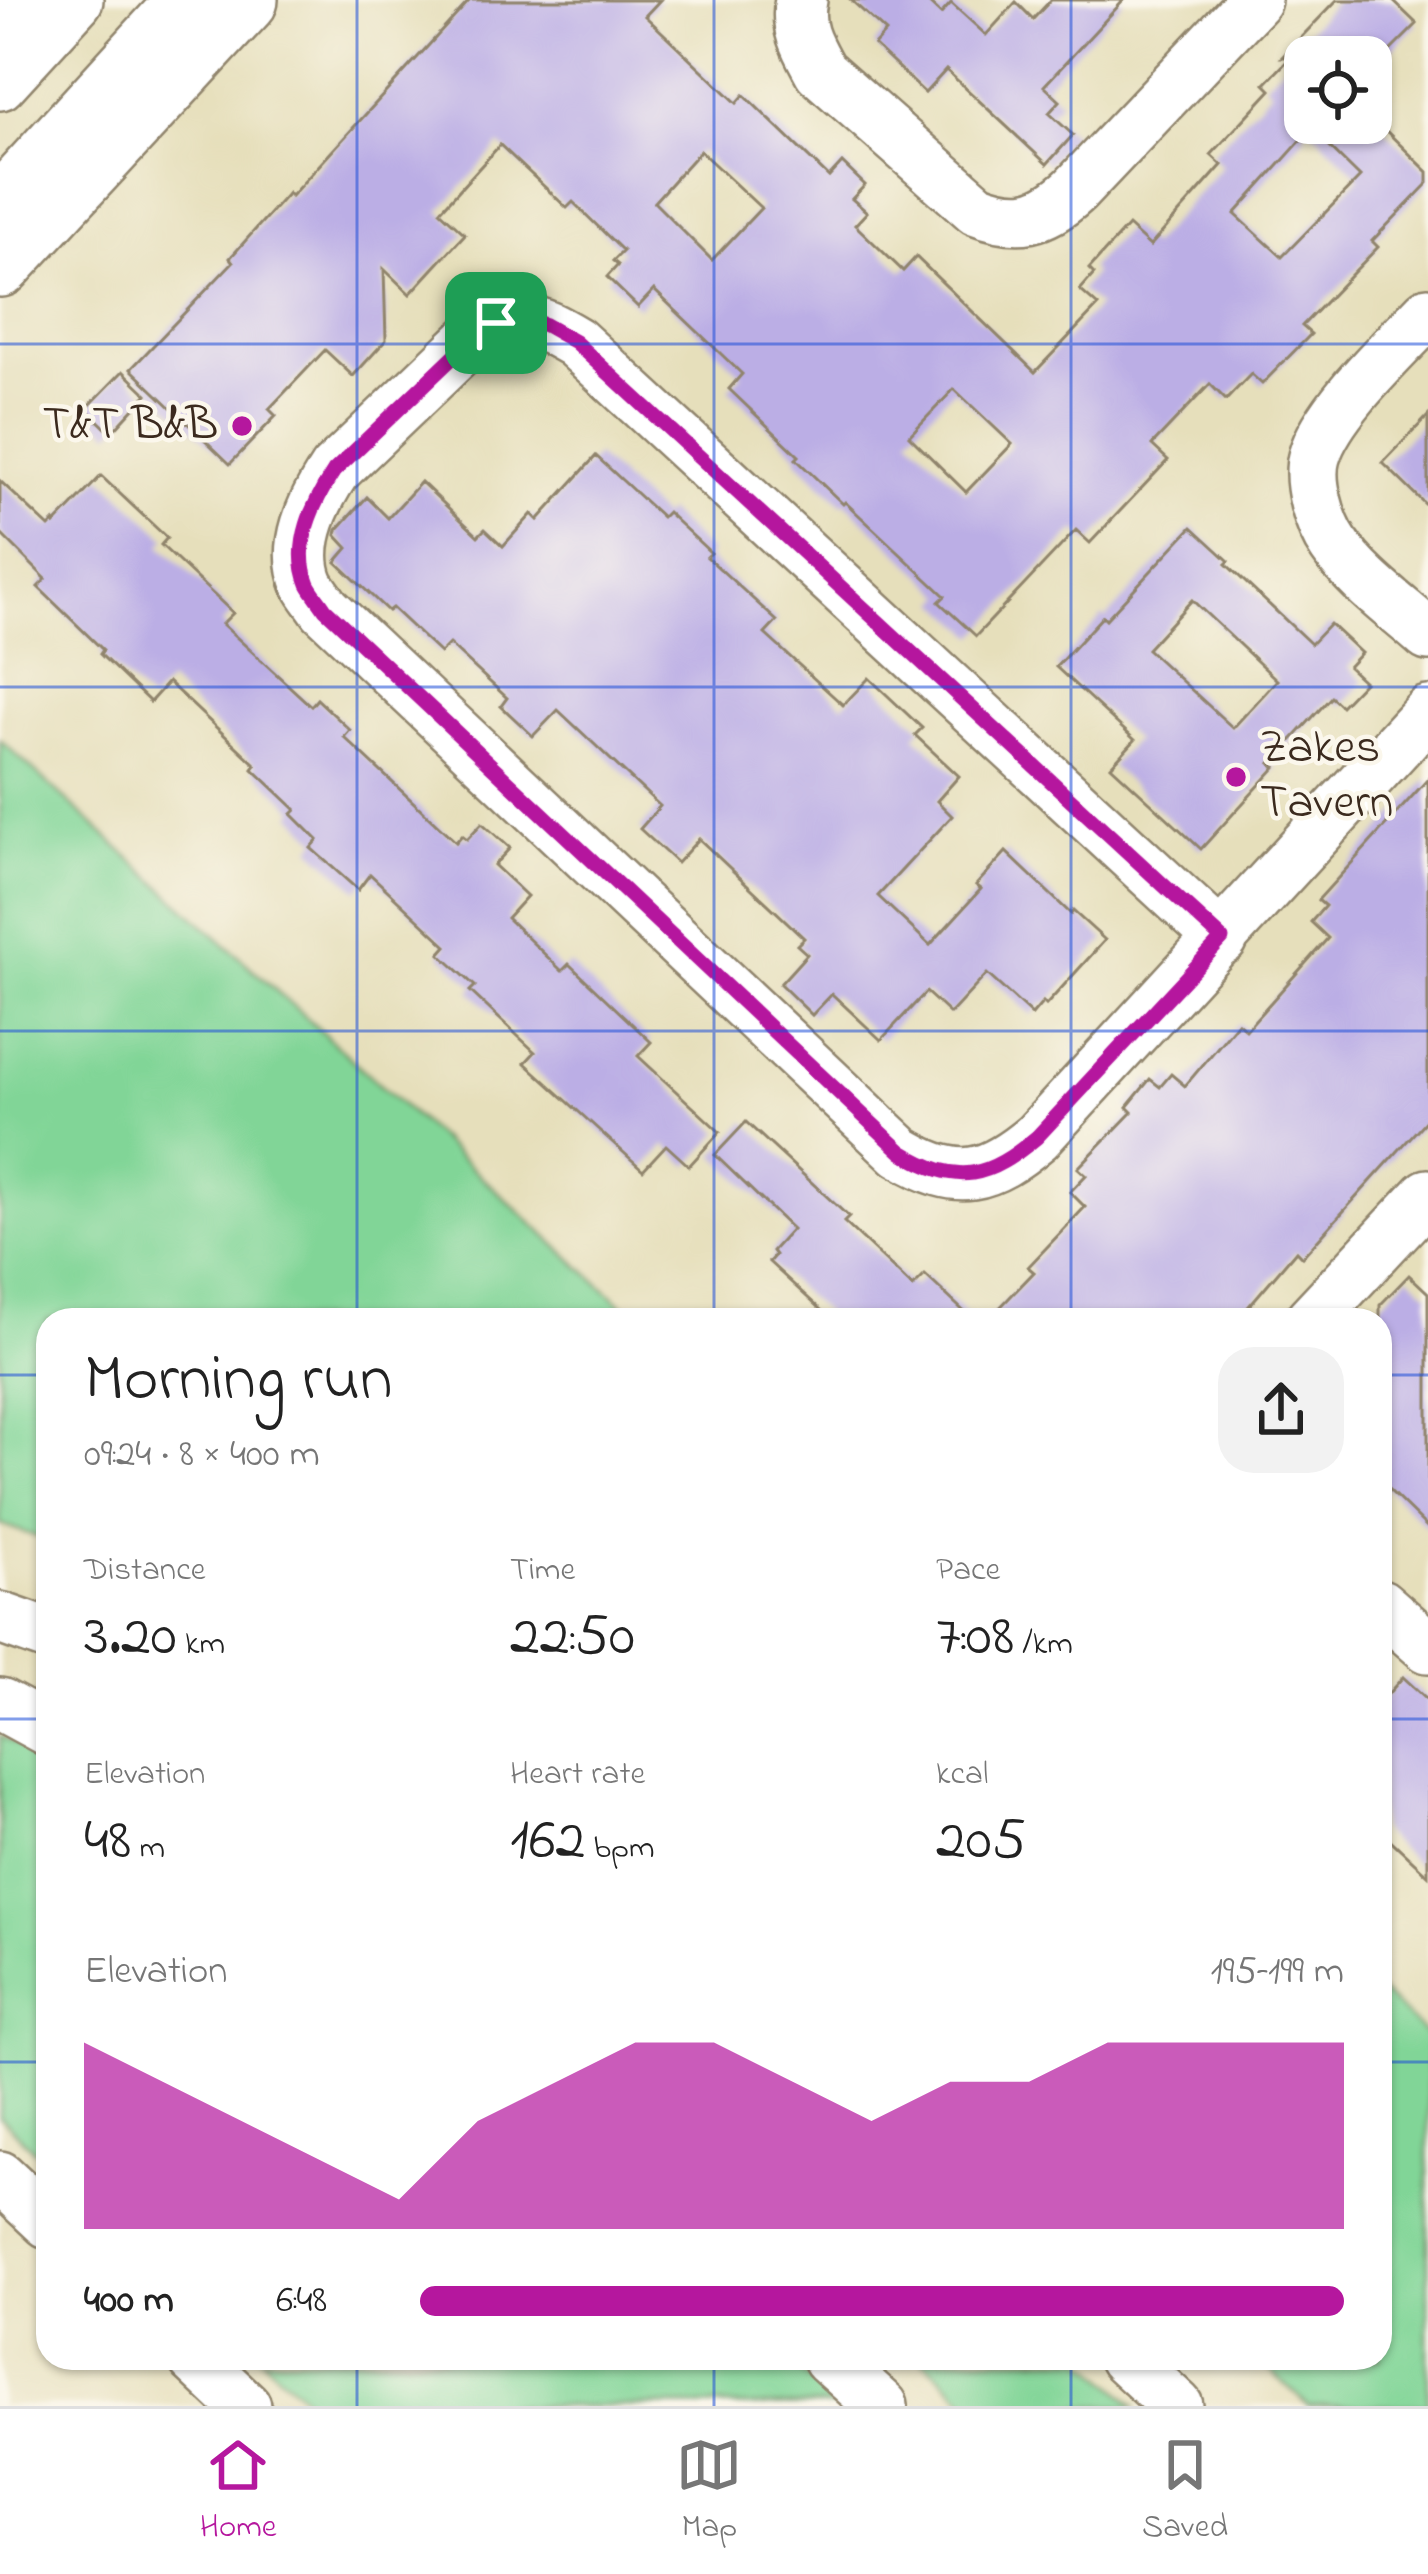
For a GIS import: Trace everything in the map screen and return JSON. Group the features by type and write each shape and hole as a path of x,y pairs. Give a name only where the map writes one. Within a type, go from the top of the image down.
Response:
{"main road":[{"path":"0,20 18,0"},
{"path":"0,265 246,0"}],"street":[{"path":"0,85 77,0"},
{"path":"0,199 182,0"},
{"path":"801,0 797,18 820,71 976,209 998,217 1027,219 1054,208 1075,190 1255,0"},
{"path":"1428,313 1333,421 1313,460 1317,510 1335,546 1428,635"},
{"path":"1222,939 575,342 545,325 523,318 496,323 476,335 334,471 319,494 306,526 304,560 308,584 325,609 902,1152 925,1167 953,1173 982,1173 1007,1162 1037,1137 1222,939 1428,712"},
{"path":"1321,1308 1428,1195"},
{"path":"1392,1616 1428,1647"},
{"path":"0,1618 36,1631"},
{"path":"0,1704 36,1724"},
{"path":"0,2176 36,2210"},
{"path":"207,2370 245,2406"},
{"path":"842,2370 882,2406"},
{"path":"1138,2370 1177,2406"}],"green space":[{"path":"0,740 626,1308 36,1308 36,1537 0,1524"},
{"path":"0,1736 36,1755 36,2151 0,2118"},
{"path":"1392,2003 1428,2036 1428,2406 1309,2406 1270,2370 1392,2370"},
{"path":"274,2370 798,2370 837,2406 314,2406"},
{"path":"934,2370 1097,2370 1136,2406 973,2406"}],"building":[{"path":"470,0 660,0 645,16 737,103 744,95 829,177 842,163 865,185 852,199 867,212 855,225 903,271 916,257 1035,372 1098,306 1080,290 1094,274 1089,269 1128,226 1150,246 1222,165 1211,155 1271,90 1265,84 1284,64 1284,144 1298,144 1235,214 1282,257 1360,177 1326,144 1392,144 1392,137 1428,172 1428,183 1372,241 1378,247 1302,326 1311,334 1262,384 1251,374 1226,400 1210,384 1152,445 1168,460 1090,543 1076,530 976,636 939,602 945,596 796,459 799,456 729,389 742,374 654,290 638,307 607,277 623,251 573,202 567,208 500,145 440,211 465,234 410,294 384,269 386,340 353,376 325,350 269,409 276,416 230,464 131,369 233,262 230,258 288,193 291,196","holes":["700,151 761,208 712,260 654,202","954,389 1012,444 966,492 909,436"]},
{"path":"851,0 926,0 941,14 951,3 986,35 1016,2 1033,19 1051,0 1124,0 1044,86 1060,101 1049,113 1073,135 1047,164 946,70 925,93 874,45 886,32"},
{"path":"1337,0 1392,0 1417,24 1392,49 1392,36 1302,36"},
{"path":"123,371 147,394 111,433 86,409"},
{"path":"1428,416 1428,507 1383,463"},
{"path":"596,456 662,517 667,512 711,553 707,557 777,621 765,634 843,705 869,678 922,728 915,735 959,776 937,801 952,816 878,896 930,945 981,889 976,885 1006,852 1105,940 1046,1005 1043,1002 1032,1015 987,974 950,1014 926,992 881,1040 832,994 812,1015 780,984 807,954 797,945 804,938 699,839 677,863 640,829 660,806 558,710 533,736 501,706 507,698 449,644 440,653 336,562 348,548 337,530 367,497 388,518 421,482 478,536 485,529 503,546 532,514 538,520"},
{"path":"101,476 167,538 161,545 233,613 222,624 311,706 317,699 350,730 344,737 456,842 462,835 467,839 482,823 510,848 494,865 527,896 507,918 562,971 569,964 651,1042 638,1056 720,1132 689,1166 666,1145 643,1170 525,1063 535,1052 470,991 475,986 440,954 447,946 370,874 358,890 311,848 318,840 292,814 296,810 253,769 256,765 168,682 150,702 38,587 46,579 0,533 0,481 49,527"},
{"path":"1192,527 1311,644 1330,624 1361,653 1348,667 1364,682 1341,706 1331,697 1271,763 1276,767 1201,849 1111,766 1135,740 1056,667 1103,616 1106,619","holes":["1192,600 1277,680 1233,728 1147,649"]},
{"path":"1428,779 1428,1118 1302,1257 1296,1251 1247,1308 1000,1308 1034,1272 1028,1267 1085,1207 1070,1192 1086,1175 1078,1168 1132,1112 1127,1107 1150,1079 1160,1087 1171,1074 1185,1086 1238,1023 1246,1030 1328,938 1311,922 1325,906 1318,900"},
{"path":"746,1122 849,1217 844,1222 913,1287 925,1275 960,1308 819,1308 769,1262 775,1255 772,1251 792,1229 715,1155"},
{"path":"1409,1275 1428,1293 1428,1528 1392,1493 1392,1308 1380,1305"},
{"path":"1403,1677 1428,1700 1428,1875 1392,1841 1392,1689"}],"place":[{"name":"T&T B&B","path":"242,426"},
{"name":"Zakes Tavern","path":"1236,777"}],"route":[{"path":"523,318 575,342 1222,939 1037,1137 1007,1162 982,1173 953,1173 925,1167 902,1152 325,609 308,584 306,526 334,471 476,335 496,323 523,318"}]}
